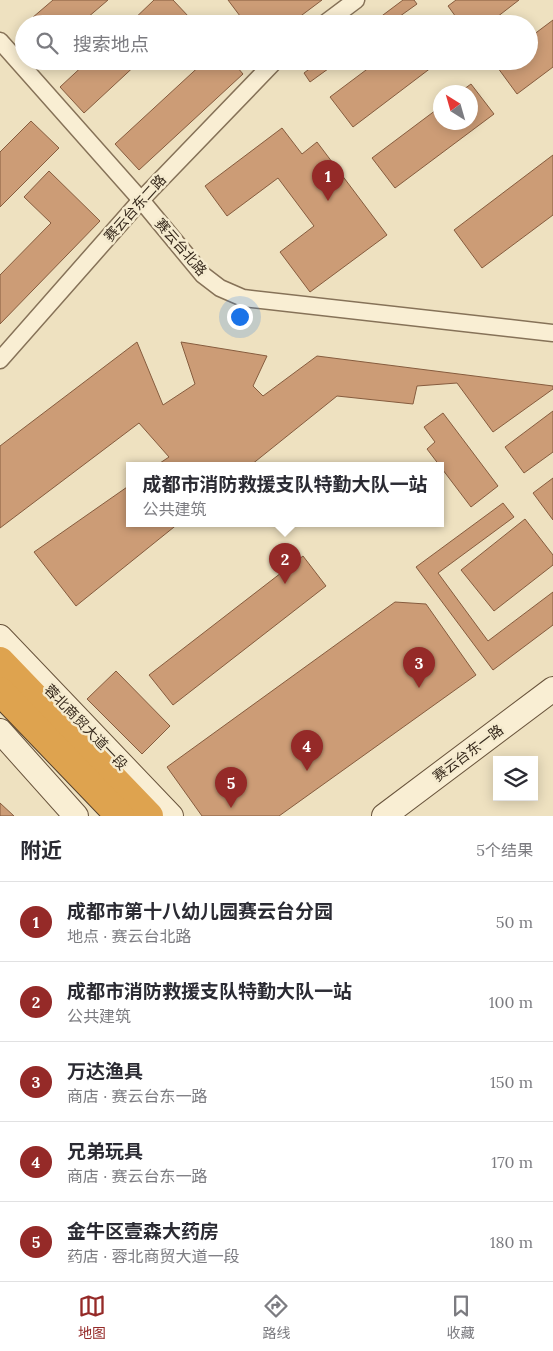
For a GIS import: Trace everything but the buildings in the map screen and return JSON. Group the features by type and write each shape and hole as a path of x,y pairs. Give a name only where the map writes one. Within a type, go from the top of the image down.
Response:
{"highway":[{"path":"0,661 149,816"},
{"path":"0,691 120,816"}],"main road":[{"name":"蓉北商贸大道一段","path":"0,637 172,816"},
{"name":"赛云台东一路","path":"384,816 553,689"},
{"path":"0,731 76,816"}],"street":[{"path":"336,15 356,0"},
{"name":"赛云台北路","path":"0,41 15,58"},
{"name":"赛云台北路","path":"26,70 140,200 203,276 220,288 243,298 553,333"},
{"name":"赛云台东二路","path":"0,360 140,200 266,70"}],"place":[{"name":"成都市第十八幼儿园赛云台分园","path":"328,201"},
{"name":"成都市消防救援支队特勤大队一站","path":"285,584"},
{"name":"万达渔具","path":"419,688"},
{"name":"兄弟玩具","path":"307,771"},
{"name":"金牛区壹森大药房","path":"231,808"}]}
